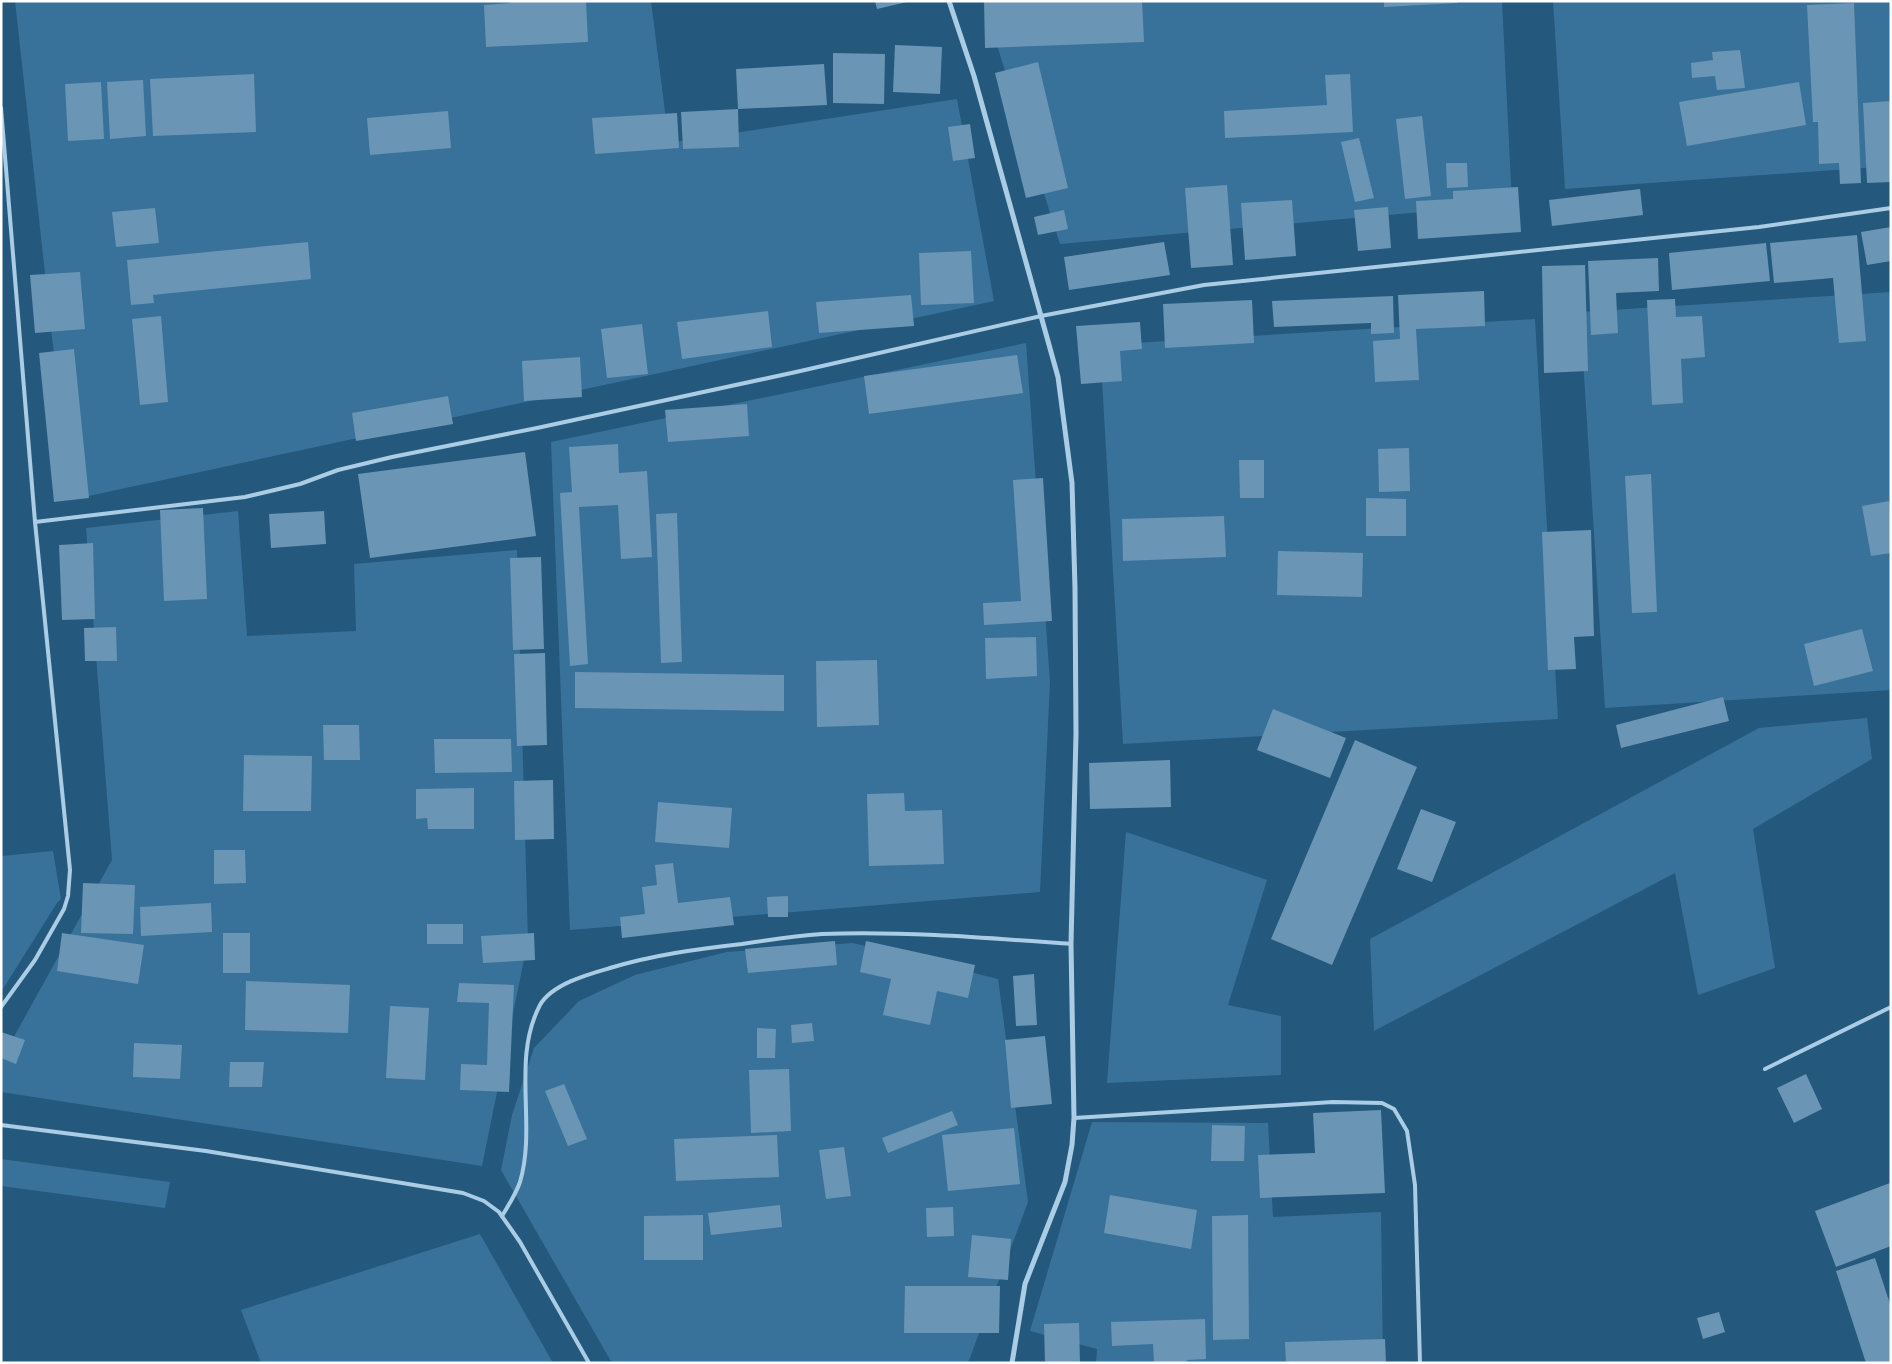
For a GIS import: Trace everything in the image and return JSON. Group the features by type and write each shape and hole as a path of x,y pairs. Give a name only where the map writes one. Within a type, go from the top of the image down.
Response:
{"street":[{"path":"949,1 974,76 1058,377 1072,483 1076,734 1071,944 1074,1118 1072,1145 1065,1182 1025,1284 1012,1363"}],"lane":[{"path":"1,108 35,522 70,870 68,896 64,909 35,960 1,1007"},
{"path":"35,522 245,497 300,484 338,470 392,457 787,374 1041,316 1204,285 1749,228 1891,208"},
{"path":"502,1216 520,1183 526,1144 528,1036 541,1003 556,989 579,977 643,958 820,934 950,936 1071,944"},
{"path":"1765,1069 1891,1007"},
{"path":"1074,1118 1333,1102 1382,1102 1394,1109 1407,1131 1415,1185 1420,1363"},
{"path":"1,1125 206,1151 463,1193 484,1201 502,1216 520,1242 589,1363"}],"shaded area":[{"path":"15,1 651,1 669,143 957,99 994,301 70,500"},
{"path":"983,1 1502,1 1512,204 1060,244"},
{"path":"1553,1 1891,1 1891,166 1565,189"},
{"path":"1891,292 1891,690 1605,708 1580,312"},
{"path":"1535,319 1558,719 1123,744 1100,345"},
{"path":"1026,343 1050,682 1040,892 570,930 551,442"},
{"path":"238,511 247,636 356,631 354,564 517,550 528,940 482,1166 1,1092 1,1060 112,860 86,528"},
{"path":"1867,718 1872,759 1753,829 1775,968 1698,995 1675,873 1374,1031 1370,939 1759,728"},
{"path":"1126,832 1267,880 1228,1005 1281,1016 1281,1075 1107,1083"},
{"path":"53,851 61,899 1,992 1,856"},
{"path":"853,943 998,979 1028,1202 968,1363 612,1363 501,1170 512,1115 534,1048 579,1001 635,975 727,952"},
{"path":"1092,1122 1268,1123 1273,1217 1381,1212 1383,1363 1096,1363 1097,1349 1030,1331"},
{"path":"1,1159 170,1182 165,1208 1,1186"},
{"path":"480,1234 553,1363 261,1363 241,1310"}],"building":[{"path":"509,1 586,1 588,42 486,47 484,5 510,3"},
{"path":"875,1 907,1 907,2 877,9"},
{"path":"984,1 1142,1 1144,42 985,48"},
{"path":"1384,1 1458,1 1458,3 1384,7"},
{"path":"1854,3 1861,183 1840,184 1839,163 1819,164 1818,122 1813,122 1807,5"},
{"path":"895,45 942,47 940,94 893,92"},
{"path":"1740,50 1745,88 1717,90 1715,76 1692,78 1691,63 1713,60 1712,52"},
{"path":"833,53 885,54 884,104 833,103"},
{"path":"1038,62 1068,188 1026,198 995,73"},
{"path":"824,64 827,105 738,109 736,69"},
{"path":"254,74 256,132 153,136 150,79"},
{"path":"1350,74 1353,132 1225,138 1224,111 1327,105 1325,75"},
{"path":"143,80 146,136 110,139 107,82"},
{"path":"101,82 104,139 68,141 65,84"},
{"path":"1799,82 1806,125 1687,146 1679,102"},
{"path":"1891,101 1891,182 1867,183 1863,103"},
{"path":"738,109 739,147 683,149 681,112"},
{"path":"448,111 451,148 370,155 367,118"},
{"path":"677,113 679,148 595,154 592,118"},
{"path":"1422,116 1431,196 1405,199 1396,119"},
{"path":"970,124 975,158 953,161 948,127"},
{"path":"1359,138 1374,198 1355,202 1341,142"},
{"path":"1446,163 1467,163 1468,187 1447,188"},
{"path":"1227,185 1233,265 1191,268 1185,188"},
{"path":"1518,187 1521,232 1418,239 1416,201 1453,199 1453,191"},
{"path":"1640,189 1643,215 1552,226 1549,200"},
{"path":"1292,200 1296,256 1245,260 1241,203"},
{"path":"1388,207 1391,248 1358,251 1354,210"},
{"path":"155,208 159,243 116,247 112,212"},
{"path":"1064,210 1068,229 1038,235 1034,217"},
{"path":"1891,227 1891,261 1867,265 1861,232"},
{"path":"1857,235 1866,341 1839,343 1833,278 1774,283 1770,243"},
{"path":"308,242 311,279 153,295 154,303 131,305 127,260"},
{"path":"1164,242 1170,275 1069,290 1064,257"},
{"path":"1766,243 1770,281 1672,290 1669,253"},
{"path":"971,251 974,303 921,305 919,253"},
{"path":"1658,258 1659,291 1616,293 1618,333 1591,335 1588,261"},
{"path":"1585,265 1588,371 1544,373 1542,266"},
{"path":"80,272 85,329 35,333 30,275"},
{"path":"1484,291 1485,326 1416,329 1419,380 1375,382 1373,341 1400,339 1398,295"},
{"path":"911,295 914,326 819,333 816,302"},
{"path":"1393,296 1394,333 1371,334 1371,323 1274,327 1272,301"},
{"path":"1675,299 1676,317 1702,316 1705,357 1681,359 1683,403 1652,405 1647,300"},
{"path":"1252,300 1254,343 1165,348 1163,304"},
{"path":"768,311 772,347 682,359 677,322"},
{"path":"161,316 168,402 140,405 132,319"},
{"path":"1140,322 1142,349 1120,351 1122,381 1081,384 1076,326"},
{"path":"642,324 648,374 607,378 601,329"},
{"path":"74,349 89,498 54,502 39,353"},
{"path":"1017,355 1023,393 869,414 864,376"},
{"path":"580,357 582,397 524,401 522,361"},
{"path":"448,396 453,424 356,441 352,413"},
{"path":"747,404 749,436 668,442 665,410"},
{"path":"618,444 619,473 647,471 652,557 621,559 618,505 579,507 588,664 570,666 560,493 572,492 569,447"},
{"path":"1409,448 1410,491 1379,492 1378,449"},
{"path":"525,452 536,536 370,558 358,474"},
{"path":"1239,460 1264,460 1264,498 1240,498"},
{"path":"1651,474 1657,612 1632,613 1625,476"},
{"path":"1043,478 1052,621 984,625 983,603 1021,601 1013,480"},
{"path":"1366,498 1406,499 1406,536 1366,536"},
{"path":"1889,501 1891,512 1891,553 1871,556 1862,506"},
{"path":"203,508 207,599 164,601 160,510"},
{"path":"324,511 326,544 271,548 269,514"},
{"path":"677,513 682,662 661,663 656,514"},
{"path":"1224,516 1226,557 1123,561 1122,519"},
{"path":"1591,530 1594,636 1574,637 1576,669 1548,670 1542,532"},
{"path":"93,543 95,619 62,620 59,545"},
{"path":"1278,551 1363,553 1362,597 1277,595"},
{"path":"541,557 544,649 513,650 510,558"},
{"path":"116,627 117,661 85,661 84,628"},
{"path":"1862,629 1873,671 1814,686 1804,644"},
{"path":"1036,637 1037,676 986,679 985,638"},
{"path":"545,653 547,745 517,746 514,654"},
{"path":"877,660 879,725 817,727 816,661"},
{"path":"575,672 784,675 784,711 575,708"},
{"path":"1723,697 1729,721 1621,748 1616,725"},
{"path":"1273,709 1346,738 1330,778 1257,750"},
{"path":"323,725 359,725 360,760 324,760"},
{"path":"434,739 511,739 512,772 435,773"},
{"path":"1355,740 1417,767 1332,965 1271,939"},
{"path":"244,755 312,756 311,811 243,811"},
{"path":"1170,760 1171,807 1090,809 1089,763"},
{"path":"553,780 554,839 515,840 514,781"},
{"path":"474,788 474,829 428,829 427,818 416,819 416,789"},
{"path":"904,793 905,811 942,810 944,864 869,866 867,794"},
{"path":"658,802 732,808 729,848 655,842"},
{"path":"1421,809 1456,822 1432,882 1397,869"},
{"path":"214,850 245,850 246,883 214,884"},
{"path":"673,863 678,903 730,897 734,925 622,938 620,917 645,914 642,887 657,885 655,865"},
{"path":"83,883 135,885 133,934 81,933"},
{"path":"788,896 788,917 768,917 767,897"},
{"path":"211,903 212,932 141,936 140,907"},
{"path":"427,924 463,924 463,944 427,944"},
{"path":"62,933 144,945 138,984 57,971"},
{"path":"223,933 250,933 250,973 223,973"},
{"path":"534,933 535,960 483,963 481,936"},
{"path":"835,941 837,965 748,973 745,949"},
{"path":"866,941 975,965 968,998 937,991 930,1025 883,1015 891,979 860,972"},
{"path":"1034,974 1037,1025 1016,1026 1013,976"},
{"path":"246,981 350,985 348,1033 245,1030"},
{"path":"459,983 514,985 509,1092 460,1090 461,1064 487,1065 489,1003 457,1002"},
{"path":"390,1006 429,1008 425,1080 386,1078"},
{"path":"812,1023 814,1041 792,1043 791,1025"},
{"path":"757,1028 776,1029 775,1058 757,1058"},
{"path":"1,1032 25,1040 16,1064 1,1058"},
{"path":"1045,1036 1052,1104 1011,1108 1005,1040"},
{"path":"134,1043 182,1045 180,1079 133,1077"},
{"path":"230,1062 264,1062 262,1087 229,1087"},
{"path":"789,1069 791,1131 751,1133 749,1070"},
{"path":"1806,1074 1822,1109 1794,1123 1777,1088"},
{"path":"564,1084 587,1139 568,1146 545,1091"},
{"path":"1381,1110 1385,1193 1260,1198 1258,1155 1315,1153 1313,1113"},
{"path":"952,1111 958,1125 888,1153 882,1138"},
{"path":"1212,1125 1245,1126 1244,1161 1211,1161"},
{"path":"1014,1128 1020,1184 948,1191 942,1135"},
{"path":"777,1135 779,1177 676,1181 674,1139"},
{"path":"844,1147 851,1196 826,1199 819,1150"},
{"path":"1890,1183 1891,1246 1836,1267 1815,1211"},
{"path":"1110,1195 1197,1210 1191,1249 1104,1233"},
{"path":"780,1205 782,1227 711,1235 708,1213"},
{"path":"953,1207 954,1236 927,1237 926,1208"},
{"path":"703,1215 703,1260 644,1260 644,1216"},
{"path":"1248,1215 1249,1339 1213,1340 1212,1216"},
{"path":"972,1235 1011,1239 1008,1280 968,1277"},
{"path":"1875,1258 1891,1307 1891,1363 1866,1363 1836,1271"},
{"path":"905,1286 1000,1286 999,1333 904,1333"},
{"path":"1719,1312 1725,1332 1703,1339 1697,1318"},
{"path":"1205,1319 1206,1359 1187,1360 1187,1363 1154,1363 1153,1344 1112,1346 1111,1322"},
{"path":"1079,1323 1080,1363 1045,1363 1044,1324"},
{"path":"1385,1339 1386,1363 1286,1363 1285,1342"}]}
